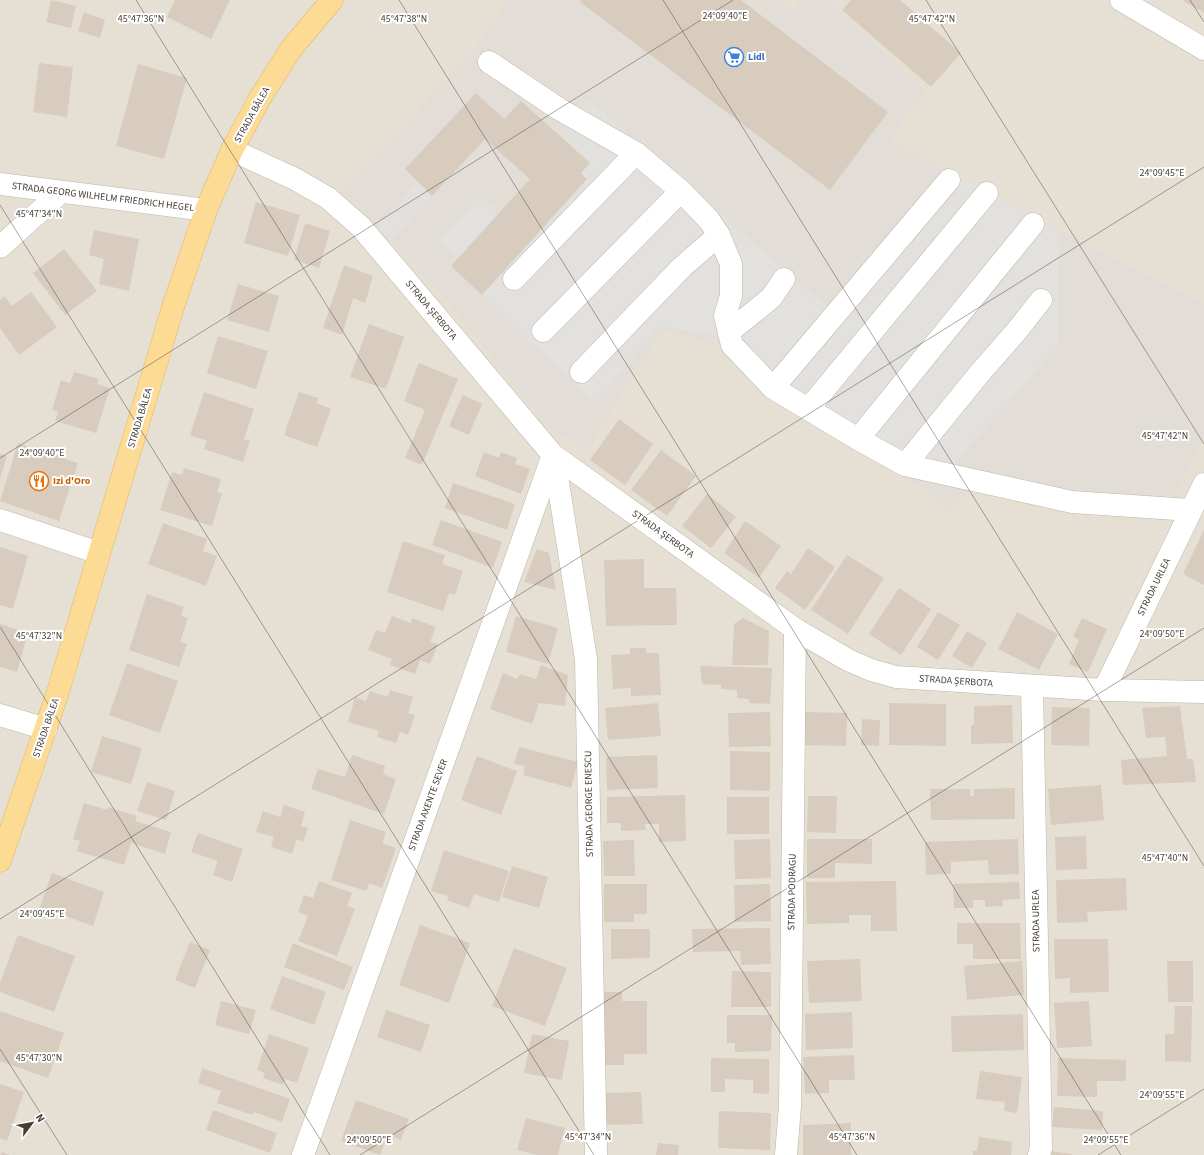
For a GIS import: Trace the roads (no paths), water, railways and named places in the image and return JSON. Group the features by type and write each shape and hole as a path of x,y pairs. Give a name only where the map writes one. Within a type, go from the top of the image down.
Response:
{"main road":[{"name":"STRADA BÂLEA","path":"0,861 46,729 173,307 206,210 232,150 260,98 291,49 332,0"}],"street":[{"path":"1121,0 1204,49"},
{"path":"489,62 559,109 636,153 681,190 709,220 719,235 731,264 731,296 725,316 732,345 773,388 809,408 858,439 905,465 1072,502 1191,510"},
{"name":"STRADA ȘERBOTA","path":"232,150 328,198 361,228 553,455 794,629 848,660 871,670 896,677 1104,690 1204,692"},
{"path":"514,279 636,153"},
{"path":"773,388 949,180"},
{"name":"STRADA GEORG WILHELM FRIEDRICH HEGEL","path":"0,184 206,210"},
{"path":"543,331 681,190"},
{"path":"0,247 61,192"},
{"path":"809,408 987,193"},
{"path":"858,439 1033,224"},
{"path":"581,372 682,267 719,235"},
{"path":"729,332 771,298 784,279"},
{"path":"905,465 1041,300"},
{"name":"STRADA AXENTE SEVER","path":"303,1155 553,455"},
{"name":"STRADA GEORGE ENESCU","path":"553,455 586,659 596,1155"},
{"name":"STRADA URLEA","path":"1104,690 1204,484"},
{"path":"0,520 99,553"},
{"name":"STRADA PODRAGU","path":"786,1155 790,1106 794,629"},
{"name":"STRADA URLEA","path":"1032,686 1041,1148 1039,1155"},
{"path":"0,716 46,729"}],"place":[{"name":"Lidl","path":"734,57"},
{"name":"Izi d'Oro","path":"39,481"}]}
